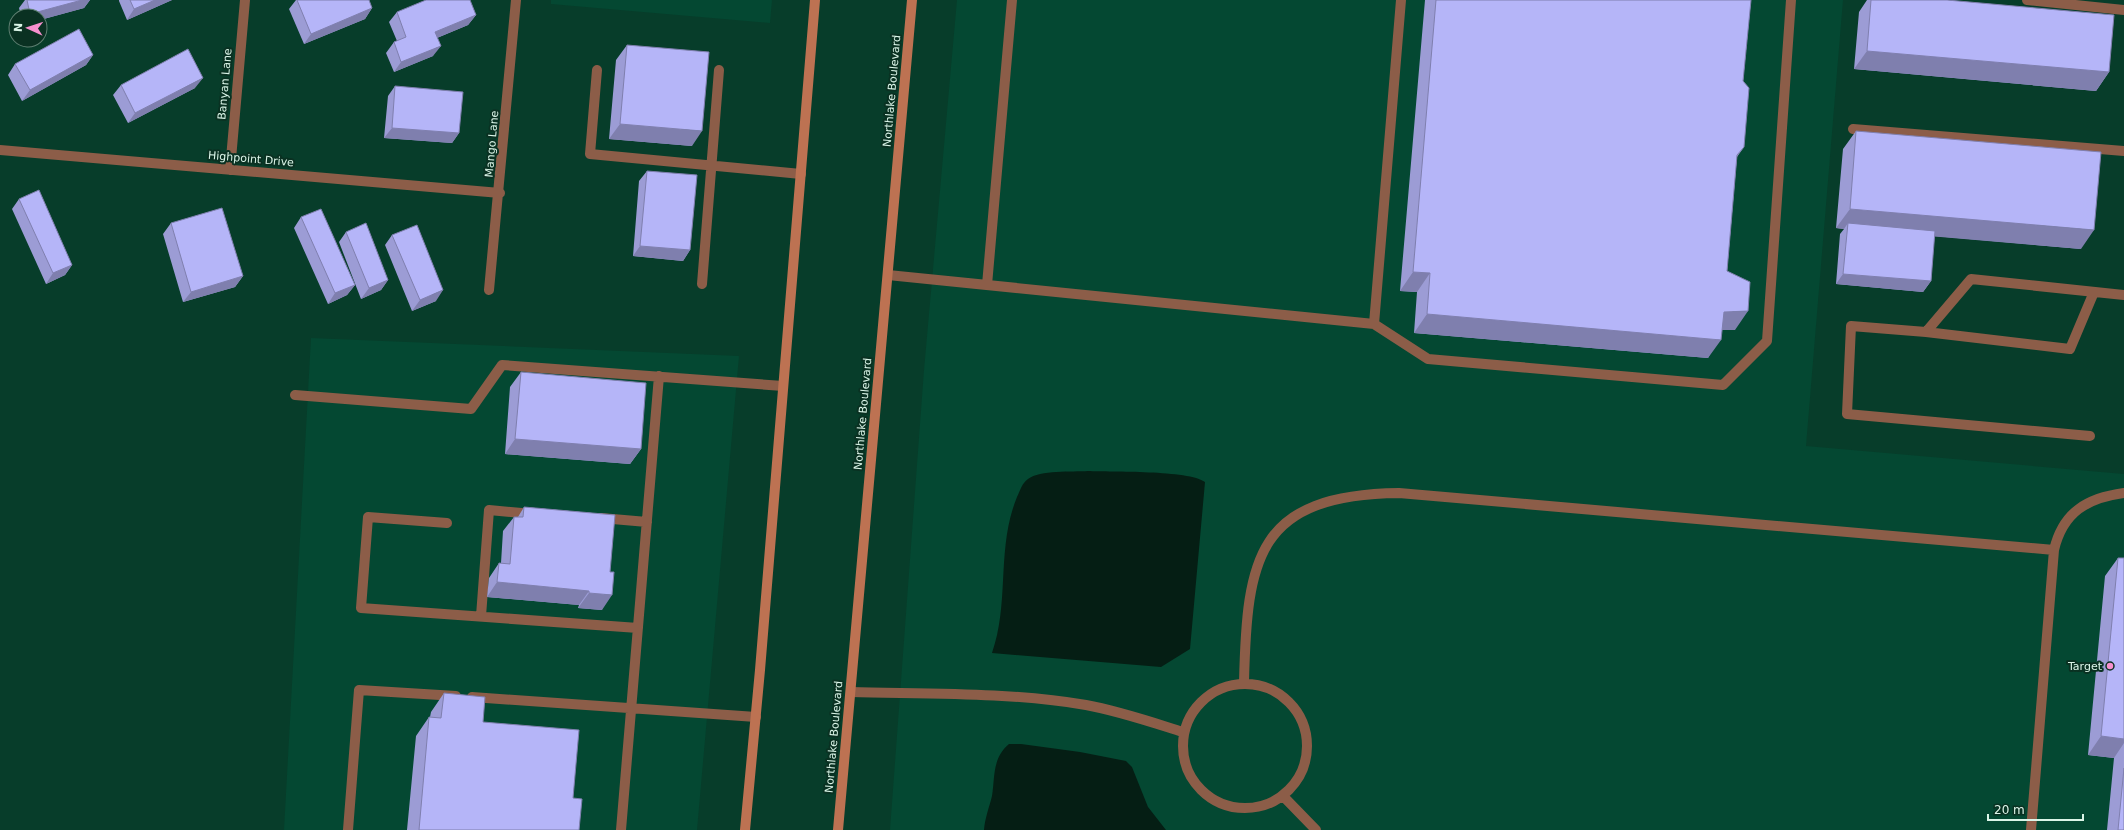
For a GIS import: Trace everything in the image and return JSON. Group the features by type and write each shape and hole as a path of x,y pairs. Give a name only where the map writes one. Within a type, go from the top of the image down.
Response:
{"main road":[{"path":"745,830 756,717 815,0"},
{"name":"Northlake Boulevard","path":"838,830 912,0"}],"street":[{"name":"Banyan Lane","path":"230,170 244,0"},
{"name":"Mango Lane","path":"489,290 500,193 516,0"},
{"path":"987,285 1012,0"},
{"path":"1374,324 1401,0"},
{"path":"888,275 1374,324 1428,359 1723,385 1767,340 1791,0"},
{"path":"2026,0 2124,10"},
{"path":"597,70 590,154 801,174"},
{"path":"702,284 719,70"},
{"path":"1853,129 2124,151"},
{"name":"Highpoint Drive","path":"0,150 500,193"},
{"path":"1926,332 1971,279 2124,295"},
{"path":"2090,436 1847,414 1851,326 1926,332 2070,349 2094,292"},
{"path":"294,395 471,409 502,365 783,386"},
{"path":"621,830 659,376"},
{"path":"1244,682 1245,644 1252,585 1259,562 1269,541 1280,527 1293,516 1314,506 1369,494 1400,493 2054,550"},
{"path":"2031,830 2054,550 2058,533 2078,509 2087,502 2124,493"},
{"path":"480,616 489,510 544,514"},
{"path":"447,523 368,517 361,608 638,628"},
{"path":"591,518 647,522"},
{"path":"1244,682 1271,688 1294,705 1306,730 1306,759 1295,785 1283,796 1273,802 1245,809 1218,803 1196,786 1183,760 1183,732 1195,706 1216,688 1244,682"},
{"path":"348,830 359,690 756,717"},
{"path":"851,692 957,695 1049,700 1087,705 1183,732"},
{"path":"1283,796 1316,830"}],"shaded area":[{"path":"551,0 772,0 770,23 551,4"},
{"path":"957,0 1843,0 1806,446 2124,474 2124,830 890,830 924,370"},
{"path":"311,338 739,356 697,830 284,830"},
{"path":"1088,471 1183,475 1205,482 1190,649 1161,667 992,653 1001,614 1007,536 1011,516 1021,487 1028,479 1040,474"},
{"path":"1009,744 1021,744 1080,752 1126,761 1132,767 1148,807 1166,830 984,830 992,796 995,768 1000,756"}],"building":[{"path":"27,0 82,0 48,9 29,8"},
{"path":"130,0 155,0 134,9"},
{"path":"297,0 369,0 372,8 311,34"},
{"path":"426,0 470,0 476,15 435,32 441,46 401,62 394,42 406,37 397,12"},
{"path":"1436,0 1751,0 1743,81 1749,88 1744,147 1737,155 1727,271 1750,282 1748,311 1724,312 1721,340 1427,314 1430,273 1413,272"},
{"path":"1871,0 1947,0 2114,15 2109,72 1867,51"},
{"path":"79,29 93,55 30,90 15,64 44,48 48,48 48,46"},
{"path":"627,45 709,52 702,131 620,124"},
{"path":"188,49 203,78 135,113 121,85"},
{"path":"395,86 463,92 459,133 392,128"},
{"path":"1856,131 2101,152 2094,230 1850,209"},
{"path":"647,171 697,175 690,250 640,246"},
{"path":"39,190 72,265 53,273 19,199"},
{"path":"222,208 243,276 191,292 171,223"},
{"path":"321,209 355,285 335,293 301,217"},
{"path":"366,223 388,280 369,288 346,232"},
{"path":"1848,223 1935,231 1931,281 1843,274"},
{"path":"417,225 443,290 420,300 392,235"},
{"path":"521,372 646,383 641,449 515,439"},
{"path":"524,507 615,515 610,572 614,572 612,595 589,593 589,591 497,582 499,563 510,564 514,517 523,517"},
{"path":"2118,558 2124,558 2124,739 2101,736"},
{"path":"444,693 485,697 483,722 579,730 573,798 582,799 579,830 419,830 429,717 441,718"},
{"path":"2124,768 2124,830 2118,830"}],"place":[{"name":"Target","path":"2110,666"}]}
